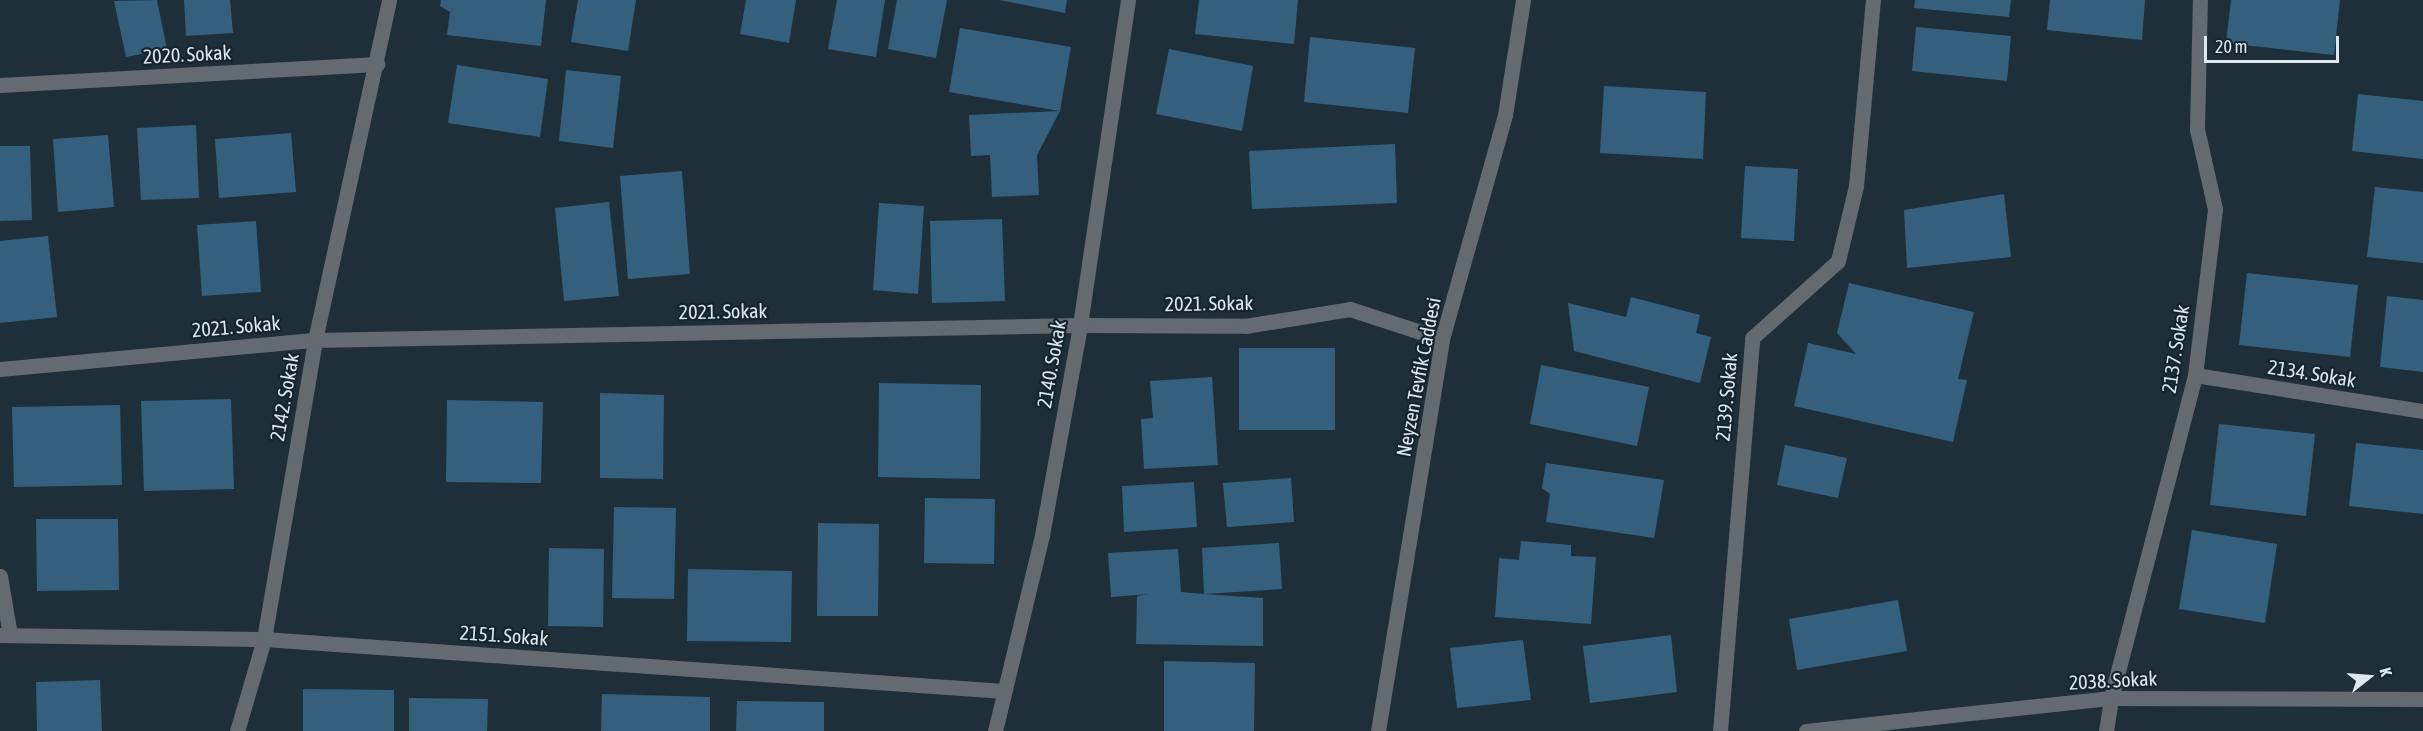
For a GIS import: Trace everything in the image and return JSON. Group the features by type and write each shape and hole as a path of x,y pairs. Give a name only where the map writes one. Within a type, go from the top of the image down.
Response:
{"street":[{"name":"2142. Sokak","path":"237,731 264,639 315,340 377,64 389,0"},
{"name":"2140. Sokak","path":"995,731 1042,535 1080,325 1128,0"},
{"name":"Neyzen Tevfik Caddesi","path":"1378,731 1442,339 1505,115 1523,0"},
{"name":"2139. Sokak","path":"1720,731 1752,338 1838,261 1856,186 1873,0"},
{"name":"2137. Sokak","path":"2106,731 2111,698 2195,375 2215,209 2197,129 2200,0"},
{"name":"2020. Sokak","path":"0,85 377,64"},
{"name":"2021. Sokak","path":"0,369 315,340 1080,325 1245,326 1350,309 1442,339"},
{"name":"2134. Sokak","path":"2195,375 2423,411"},
{"path":"0,576 5,635"},
{"name":"2151. Sokak","path":"5,635 264,639 1004,691"},
{"name":"2038. Sokak","path":"1806,731 2111,698 2423,699"}],"building":[{"path":"157,0 167,49 126,57 114,1"},
{"path":"184,0 230,0 233,33 186,36"},
{"path":"441,0 546,0 541,46 447,35 450,12 440,6"},
{"path":"578,0 636,0 628,51 571,42"},
{"path":"746,0 796,0 789,43 740,34"},
{"path":"837,0 885,0 876,57 828,49"},
{"path":"897,0 947,0 936,58 888,49"},
{"path":"999,0 1067,0 1065,13"},
{"path":"1199,0 1298,0 1294,44 1195,34"},
{"path":"1915,0 2011,0 2009,17 1914,8"},
{"path":"2050,0 2145,0 2142,40 2047,30"},
{"path":"2231,0 2340,0 2334,55 2226,43"},
{"path":"1916,27 2011,36 2007,81 1912,71"},
{"path":"960,28 1071,47 1060,111 949,92"},
{"path":"1310,37 1415,48 1408,113 1304,102"},
{"path":"1169,49 1253,66 1242,131 1156,114"},
{"path":"457,65 548,79 540,137 448,123"},
{"path":"566,70 621,76 613,148 559,141"},
{"path":"1604,86 1706,92 1703,159 1600,153"},
{"path":"2358,94 2423,101 2423,159 2352,151"},
{"path":"1060,111 1037,155 1039,195 992,197 990,155 971,156 969,115"},
{"path":"196,125 199,198 141,200 137,128"},
{"path":"291,133 296,192 219,198 215,139"},
{"path":"108,135 114,207 58,212 53,139"},
{"path":"1395,144 1397,203 1252,209 1249,151"},
{"path":"0,146 30,146 32,220 0,221"},
{"path":"1745,166 1798,169 1794,241 1741,238"},
{"path":"682,171 690,274 628,279 620,176"},
{"path":"2375,187 2423,192 2423,263 2367,257"},
{"path":"2004,194 2011,257 1907,268 1904,210"},
{"path":"609,202 619,296 564,301 555,208"},
{"path":"879,203 924,206 918,294 873,290"},
{"path":"1002,219 1005,301 932,303 930,221"},
{"path":"256,221 261,292 202,296 197,225"},
{"path":"48,236 57,317 0,323 0,241"},
{"path":"2247,273 2358,285 2350,357 2239,345"},
{"path":"1849,283 1974,312 1958,379 1967,380 1953,442 1794,406 1808,343 1856,354 1837,333"},
{"path":"2387,296 2423,300 2423,372 2380,367"},
{"path":"1631,297 1700,315 1696,333 1711,337 1700,383 1574,351 1568,303 1626,317"},
{"path":"1239,348 1335,348 1335,430 1239,430"},
{"path":"1541,365 1649,387 1637,446 1530,424"},
{"path":"1212,377 1218,465 1144,469 1141,419 1153,418 1150,381"},
{"path":"879,383 981,385 980,479 878,477"},
{"path":"600,393 664,395 663,479 600,478"},
{"path":"231,399 234,489 144,491 141,401"},
{"path":"447,400 543,402 541,483 446,482"},
{"path":"120,405 122,485 14,487 12,407"},
{"path":"2219,424 2315,434 2306,516 2210,505"},
{"path":"2356,443 2423,450 2423,514 2349,506"},
{"path":"1785,445 1847,458 1838,498 1777,485"},
{"path":"1546,463 1664,480 1654,538 1546,522 1550,494 1542,488"},
{"path":"1291,478 1294,522 1227,527 1223,483"},
{"path":"1194,482 1197,527 1124,532 1122,486"},
{"path":"925,498 995,499 994,564 924,563"},
{"path":"614,507 676,508 674,599 612,598"},
{"path":"36,519 118,519 119,590 37,591"},
{"path":"818,523 879,524 878,616 817,616"},
{"path":"2192,530 2277,544 2265,623 2179,609"},
{"path":"1521,541 1571,545 1571,556 1596,557 1591,624 1495,617 1499,558 1519,560"},
{"path":"1279,543 1282,589 1204,594 1202,548"},
{"path":"549,548 604,549 603,627 548,626"},
{"path":"1178,549 1181,592 1263,598 1263,646 1136,644 1137,596 1150,594 1111,597 1108,553"},
{"path":"688,569 792,571 791,642 687,641"},
{"path":"1898,600 1907,651 1797,670 1789,619"},
{"path":"1671,635 1677,692 1590,703 1583,646"},
{"path":"1523,640 1531,700 1457,708 1450,648"},
{"path":"1164,661 1255,663 1254,731 1164,731"},
{"path":"100,680 102,731 37,731 36,682"},
{"path":"303,689 394,690 394,731 303,731"},
{"path":"602,694 710,697 710,731 601,731"},
{"path":"409,698 488,699 487,731 409,731"},
{"path":"737,701 824,702 824,731 736,731"}]}
